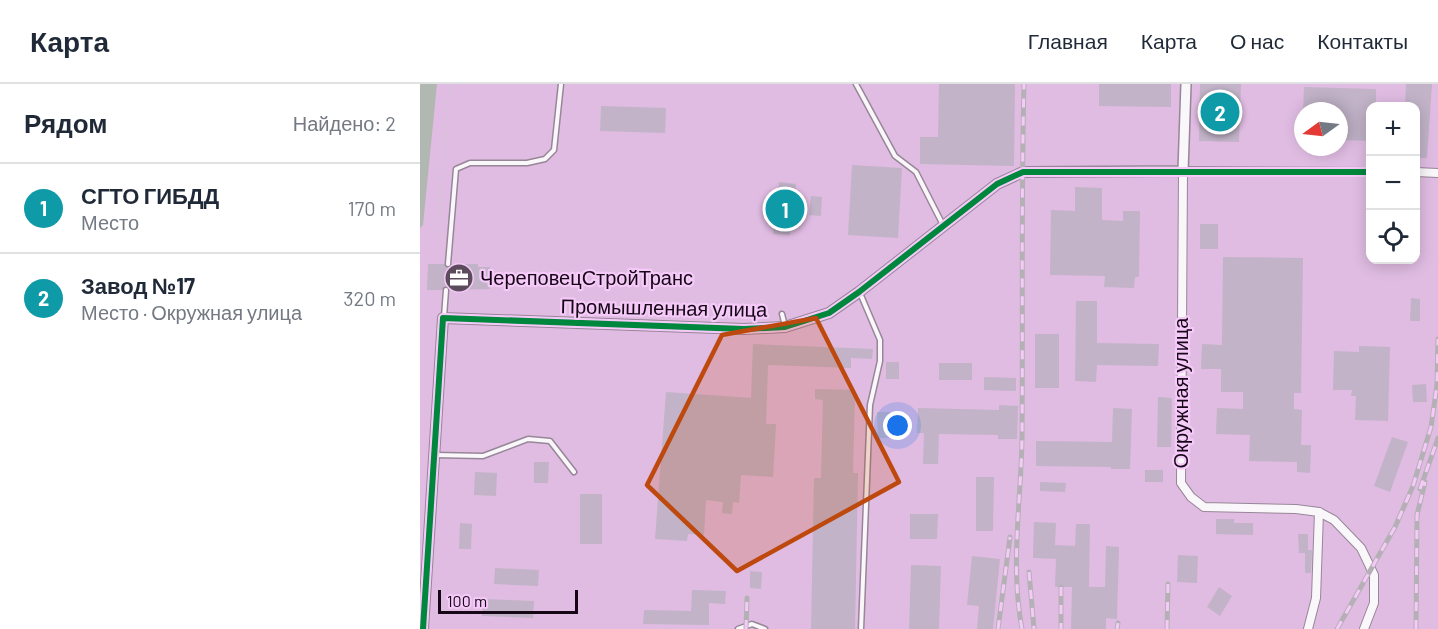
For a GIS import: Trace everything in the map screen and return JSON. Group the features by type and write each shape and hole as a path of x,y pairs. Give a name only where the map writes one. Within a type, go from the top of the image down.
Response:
{"street":[{"name":"Окружная улица","path":"1186,84 1183,171 1181,483 1191,497 1204,507 1319,512"},
{"name":"Промышленная улица","path":"444,318 744,329 785,327 829,313 997,184 1023,172 1183,171"},
{"path":"1183,171 1366,172"},
{"path":"1420,172 1438,173"},
{"path":"423,629 444,318"},
{"path":"1308,629 1316,598 1319,512 1334,520 1360,548 1374,575 1374,603 1364,629"}],"lane":[{"path":"448,264 456,169 470,163 527,163 545,159 554,150 561,84"},
{"path":"856,84 895,156 916,172 944,225"},
{"path":"444,318 446,290"},
{"path":"859,292 880,340 880,361 870,405 861,629"},
{"path":"782,314 785,327"},
{"path":"435,454 483,456 528,439 550,441 574,472"},
{"path":"738,629 752,624 765,629"}],"path":[{"path":"448,256 438,224 449,84"}],"highlighted area":[{"path":"816,318 899,482 737,571 647,485 722,335"}],"shaded area":[{"path":"420,84 1438,84 1438,629 420,629"},
{"path":"420,84 437,84 423,225 420,228"}],"building":[{"path":"939,84 1015,84 1014,166 920,164 920,137 938,137"},
{"path":"1099,84 1171,84 1171,107 1099,106"},
{"path":"1200,84 1241,84 1239,142 1199,141"},
{"path":"1406,84 1432,84 1427,158 1420,158 1420,102 1405,102"},
{"path":"1304,87 1376,89 1376,102 1366,102 1366,141 1348,140 1348,102 1303,102"},
{"path":"601,106 666,108 665,133 600,131"},
{"path":"852,165 902,168 898,238 848,235"},
{"path":"779,182 796,184 790,235 773,234"},
{"path":"1075,187 1102,188 1102,220 1123,221 1123,211 1140,211 1139,277 1135,277 1134,288 1104,287 1105,276 1050,275 1051,210 1075,211"},
{"path":"811,196 822,197 821,216 809,215"},
{"path":"1200,224 1218,224 1218,249 1200,249"},
{"path":"1223,257 1303,258 1301,393 1294,393 1294,409 1302,410 1301,445 1311,445 1310,473 1297,472 1297,462 1249,461 1250,435 1216,434 1217,408 1243,409 1243,392 1221,392 1221,369 1201,369 1202,344 1222,345"},
{"name":"ЧереповецСтройТранс","path":"428,264 444,264 448,268 452,264 478,264 478,267 490,267 490,289 450,290 446,286 442,290 427,290"},
{"path":"1411,298 1420,299 1420,321 1410,321"},
{"path":"1076,301 1097,301 1097,343 1159,344 1158,366 1097,365 1096,382 1075,381"},
{"path":"1035,334 1059,334 1059,388 1035,388"},
{"path":"753,344 873,349 872,359 851,358 851,368 768,365 766,424 776,424 773,477 741,475 739,503 733,502 732,514 722,513 723,502 706,500 704,535 688,534 687,541 655,539 666,392 751,398"},
{"path":"1359,346 1390,347 1388,421 1355,420 1356,396 1351,396 1352,390 1333,390 1334,351 1359,352"},
{"path":"886,362 899,362 899,379 886,379"},
{"path":"939,363 972,363 972,380 939,380"},
{"path":"984,377 1016,378 1016,391 984,390"},
{"path":"1426,384 1427,402 1413,402 1412,385"},
{"path":"815,389 855,390 853,473 858,473 855,629 811,629 814,478 821,478 823,400 815,399"},
{"path":"1158,397 1172,398 1171,447 1157,447"},
{"path":"999,405 1018,406 1017,439 998,439 998,435 939,434 938,464 923,464 924,433 917,433 918,408 999,410"},
{"path":"1113,408 1132,409 1130,469 1036,466 1036,441 1112,442"},
{"path":"877,412 891,412 891,438 878,438"},
{"path":"1392,437 1408,442 1390,492 1374,486"},
{"path":"534,462 549,462 548,483 534,483"},
{"path":"1145,470 1163,470 1163,482 1145,482"},
{"path":"475,472 497,473 496,496 474,495"},
{"path":"976,477 994,477 993,531 976,531"},
{"path":"1040,482 1066,483 1065,492 1040,491"},
{"path":"580,494 602,494 602,544 580,544"},
{"path":"910,514 938,514 937,539 910,539"},
{"path":"1216,519 1234,519 1234,523 1253,523 1253,535 1216,534"},
{"path":"1034,522 1056,523 1055,545 1075,546 1076,524 1090,524 1089,587 1105,587 1106,546 1119,547 1117,619 1106,618 1106,629 1071,629 1072,587 1055,587 1056,559 1033,558"},
{"path":"460,523 472,524 471,549 459,549"},
{"path":"1298,534 1308,534 1308,550 1312,550 1311,573 1305,573 1305,553 1299,553"},
{"path":"1178,555 1198,556 1197,583 1177,582"},
{"path":"972,556 1000,559 993,629 977,629 979,606 967,605"},
{"path":"911,565 941,566 939,629 909,629"},
{"path":"495,568 539,570 538,586 494,584"},
{"path":"750,571 762,572 761,589 750,588"},
{"path":"1219,587 1232,596 1220,616 1207,607"},
{"path":"692,590 726,591 725,604 709,603 709,625 643,624 644,610 691,611"},
{"path":"483,599 534,601 533,618 482,616"}],"railway":[{"path":"1022,629 1016,558 1022,439 1024,84"},
{"path":"1337,629 1395,527 1413,486 1431,427 1437,385 1438,339"},
{"path":"1420,489 1438,438"},
{"path":"1416,629 1417,515 1425,482"},
{"path":"998,629 1010,537"},
{"path":"1029,572 1034,629"},
{"path":"1167,629 1168,584"},
{"path":"1061,587 1061,629"},
{"path":"746,629 747,598"},
{"path":"1117,629 1118,623"}],"cycle path":[{"path":"423,629 443,318 744,329 785,327 829,313 997,184 1023,172 1366,172"}],"place":[{"name":"Завод №17","path":"1220,112"},
{"name":"СГТО ГИБДД","path":"785,209"},
{"name":"ЧереповецСтройТранс","path":"459,278"}]}
